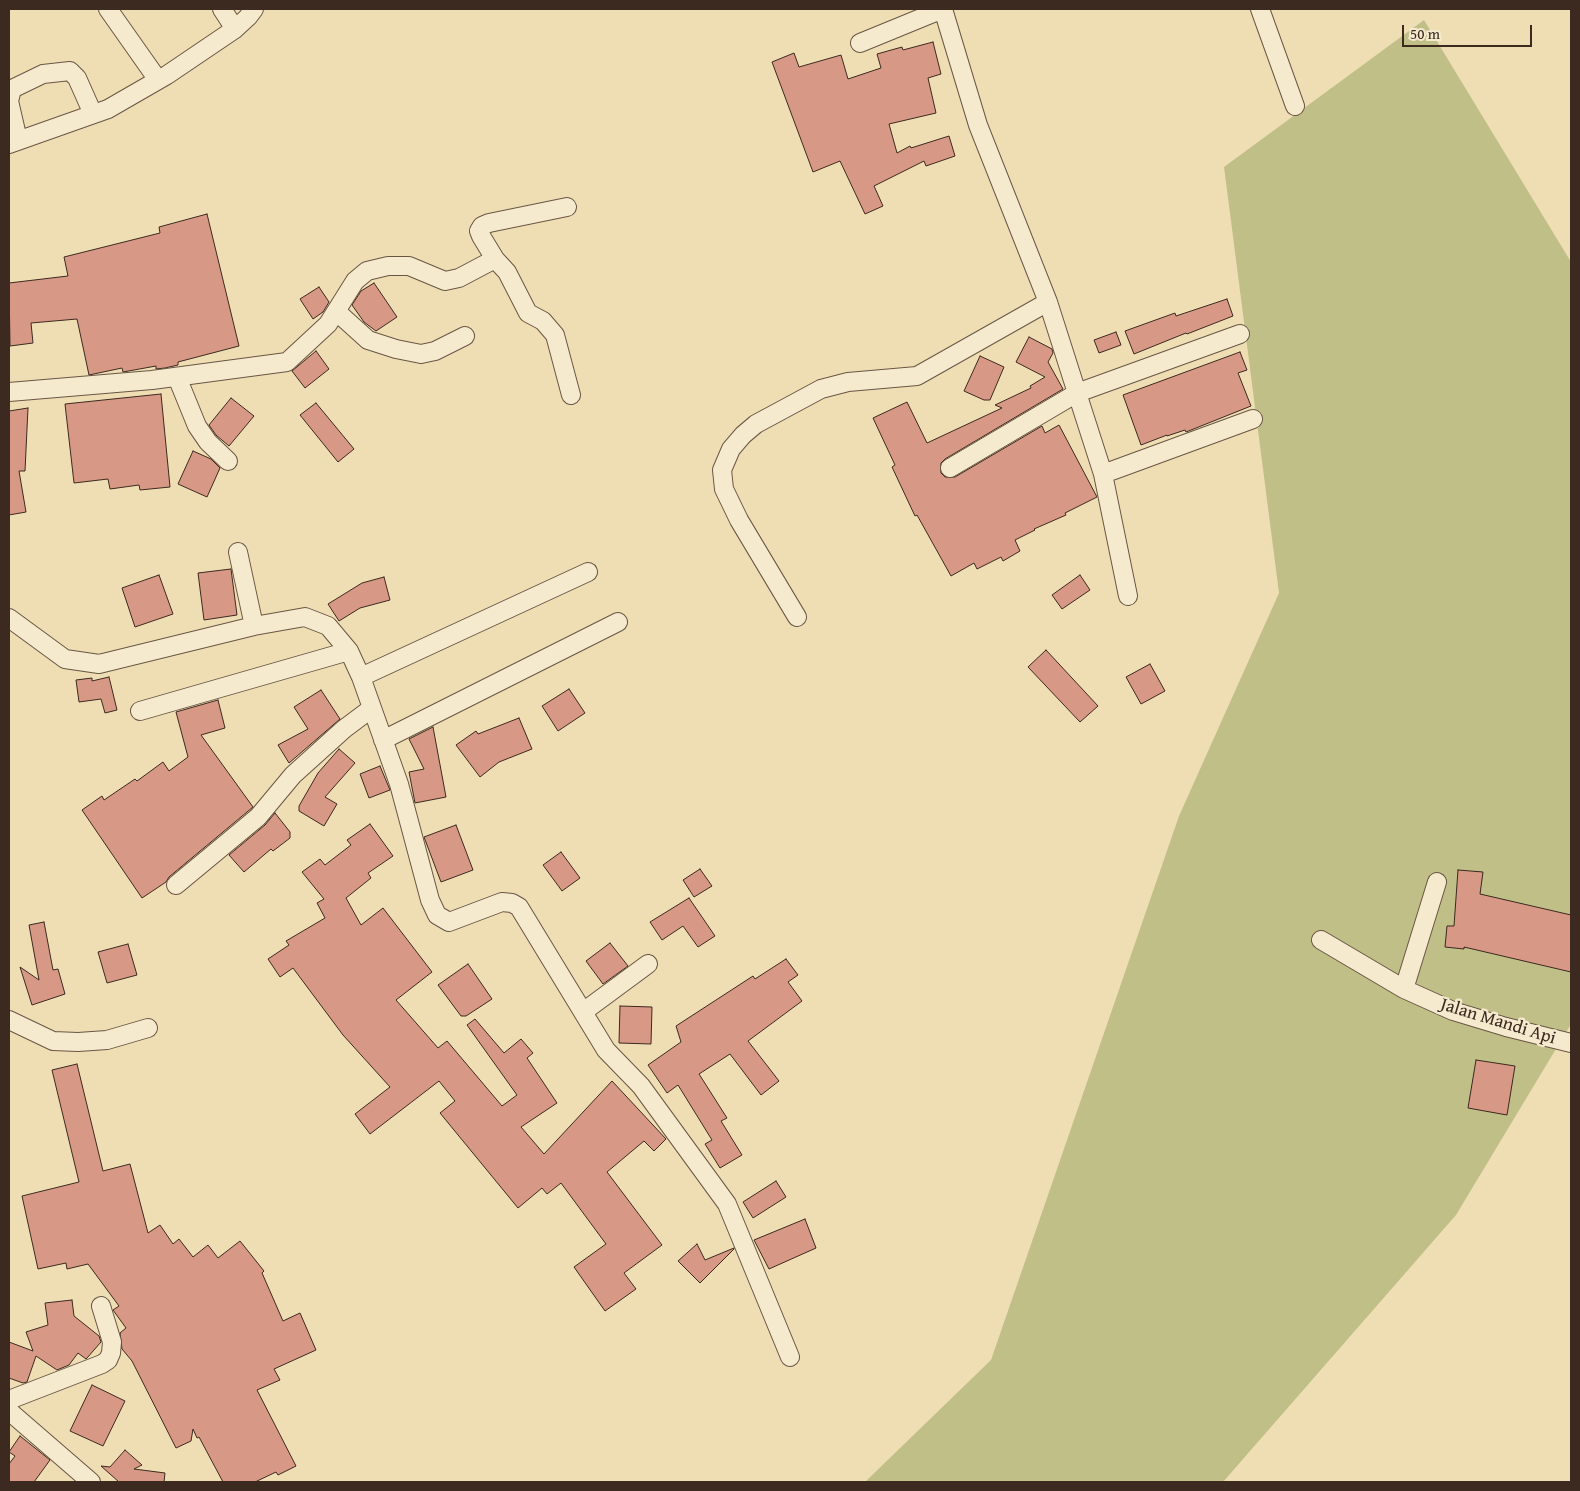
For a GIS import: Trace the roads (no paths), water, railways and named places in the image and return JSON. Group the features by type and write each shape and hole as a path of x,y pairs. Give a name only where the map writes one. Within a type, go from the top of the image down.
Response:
{"street":[{"path":"108,9 158,80"},
{"path":"222,9 235,29"},
{"path":"93,114 77,78 70,70 43,74 12,89 9,101 14,142 93,114 108,108 167,75 235,29 254,9"},
{"path":"860,43 943,9 978,125 1048,302 1077,393 1102,474 1128,596"},
{"path":"1260,9 1295,106"},
{"path":"567,207 489,223 482,226 480,236 495,259 507,272 528,313 543,321 555,335 571,396"},
{"path":"9,392 176,377 287,362 328,324 355,281 367,271 388,266 409,266 445,281 459,278 495,259"},
{"path":"797,617 739,520 724,490 722,470 731,449 756,424 821,389 848,382 917,376 1048,302"},
{"path":"337,312 368,340 396,349 421,354 435,351 465,336"},
{"path":"950,468 1077,393 1240,334"},
{"path":"176,377 197,426 208,442 228,461"},
{"path":"1102,474 1253,419"},
{"path":"238,552 254,626"},
{"path":"361,677 588,572"},
{"path":"9,618 65,659 99,664 254,626 305,617 328,626 349,651 361,677 398,784 430,900 437,914 450,922 502,902 512,903 519,907 606,1050 641,1086 727,1204 790,1357"},
{"path":"383,740 618,622"},
{"path":"140,710 349,651"},
{"path":"176,885 258,817 293,775 344,729 372,708"},
{"path":"1404,989 1438,882"},
{"name":"Jalan Mandi Api","path":"1321,940 1404,989 1453,1012 1571,1043"},
{"path":"583,1012 648,964"},
{"path":"9,1020 53,1041 107,1040 148,1028"},
{"path":"9,1400 108,1360 112,1342 101,1306"},
{"path":"9,1411 91,1482"}]}
